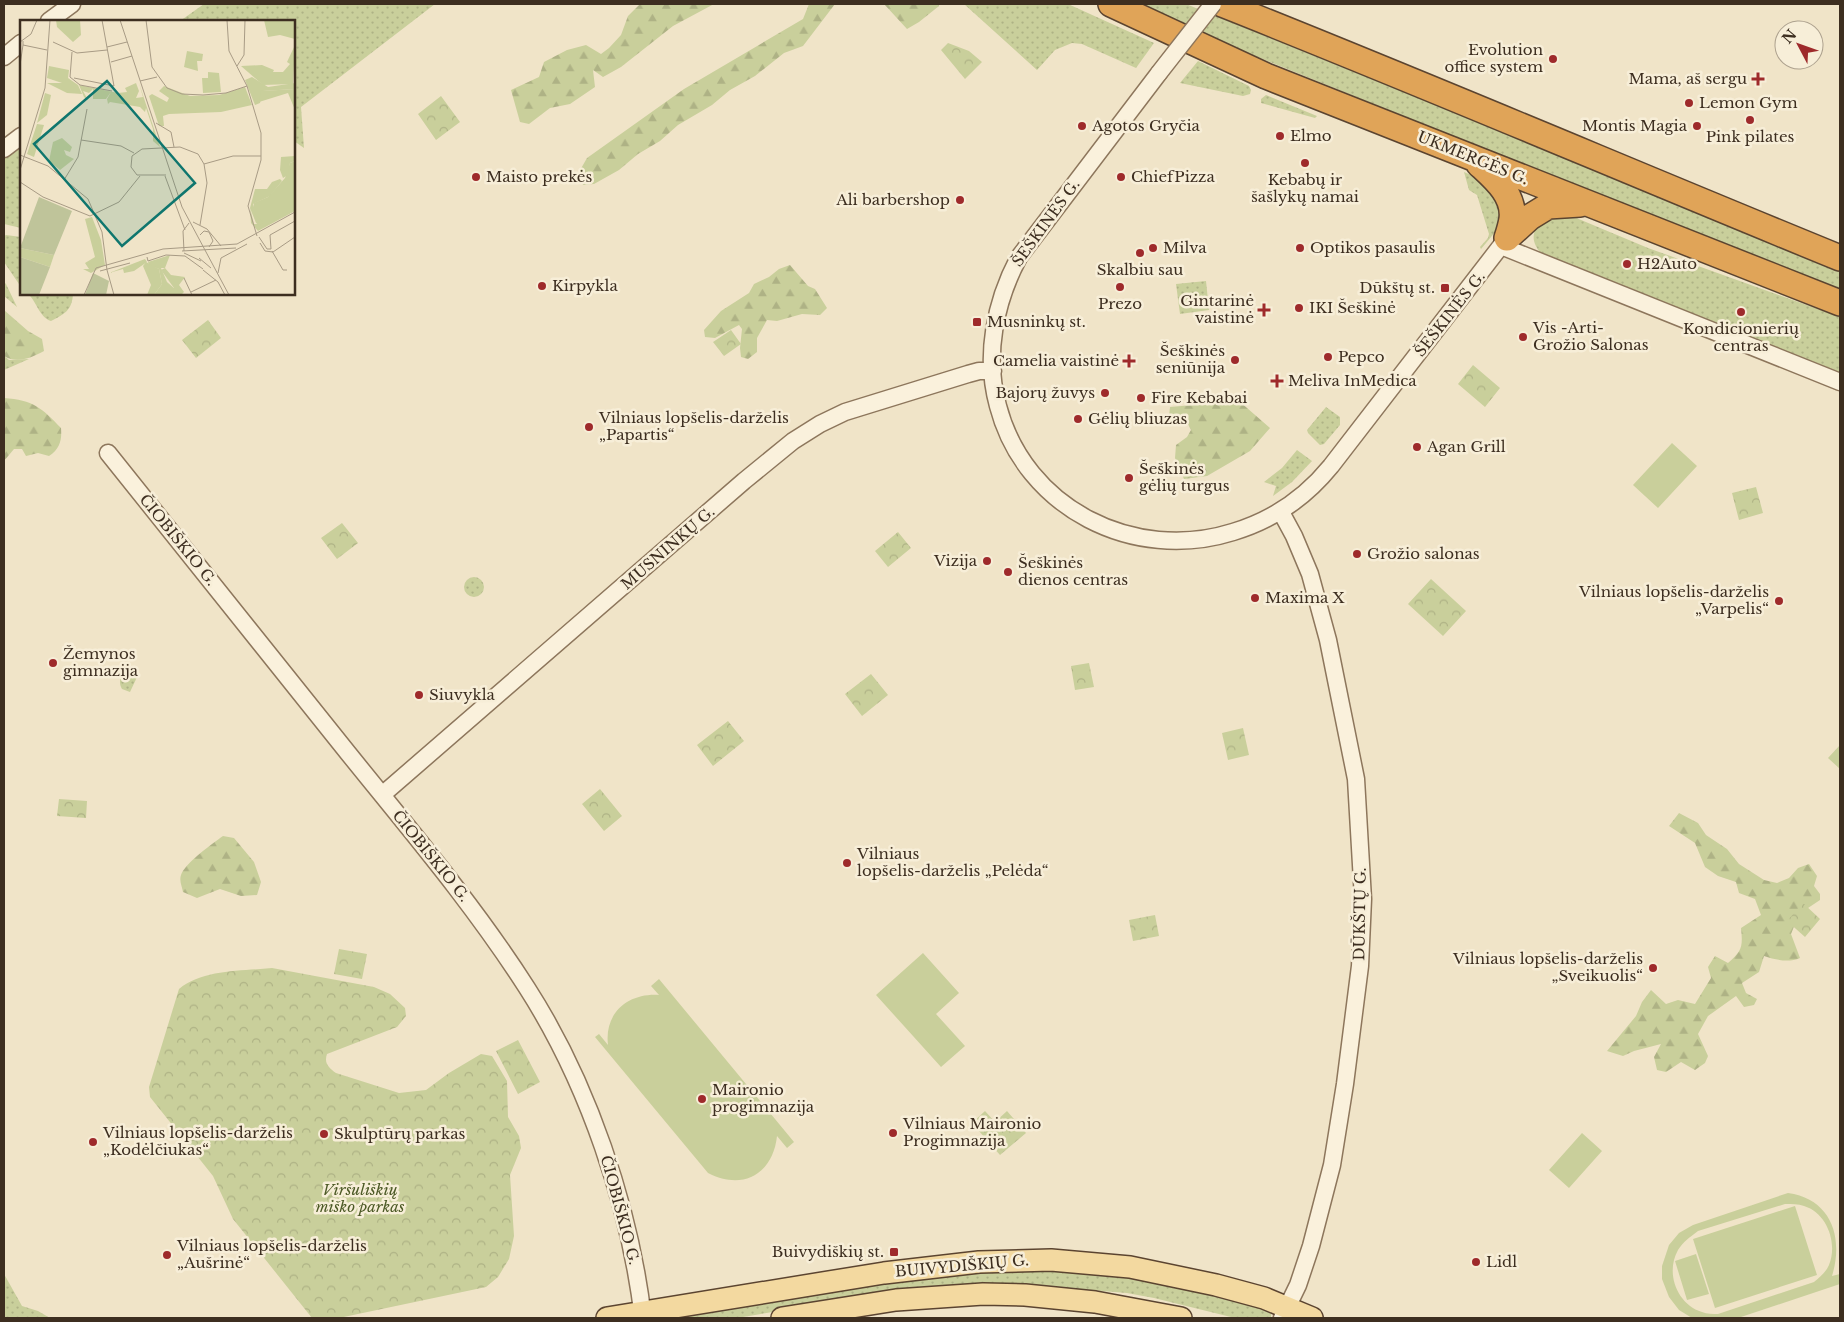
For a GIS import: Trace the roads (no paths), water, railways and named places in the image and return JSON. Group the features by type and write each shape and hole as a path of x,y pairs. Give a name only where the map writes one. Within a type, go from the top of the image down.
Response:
{"highway":[{"name":"UKMERGĖS G.","path":"1111,4 1266,76 1840,303"},
{"path":"1222,4 1840,258"},
{"path":"1474,158 1497,181 1508,196 1512,217 1504,242"},
{"path":"1504,242 1530,217 1548,206 1585,203"}],"main road":[{"name":"BUIVYDIŠKIŲ G.","path":"607,1318 642,1315 892,1272 980,1262 1052,1260 1130,1267 1216,1285 1264,1298 1285,1313 1312,1318"},
{"name":"BUIVYDIŠKIŲ G.","path":"782,1318 896,1300 983,1294 1025,1295 1095,1302 1181,1318"}],"street":[{"path":"50,20 72,4"},
{"name":"ŠEŠKINĖS G.","path":"1213,4 1019,257 1006,285 997,313 992,348 998,406 1010,438 1020,457 1036,478 1059,500 1082,516 1109,529 1138,538 1164,542 1182,542 1224,535 1244,529 1280,512 1297,501 1324,475 1504,242"},
{"path":"4,56 20,44"},
{"path":"4,150 20,137"},
{"path":"1504,242 1840,382"},
{"name":"MUSNINKŲ G.","path":"382,795 744,481 793,441 820,424 845,412 968,374 993,371"},
{"name":"ČIOBIŠKIO G.","path":"108,453 467,901 528,989 557,1040 592,1118 612,1172 637,1275 642,1315"},
{"name":"DŪKŠTŲ G.","path":"1280,512 1294,536 1310,574 1328,640 1356,779 1362,899 1360,966 1345,1084 1332,1165 1311,1246 1298,1285 1285,1313"}],"place":[{"name":"Evolution office system","path":"1553,59"},
{"name":"Mama, aš sergu","path":"1758,79"},
{"name":"Lemon Gym","path":"1689,103"},
{"name":"Pink pilates","path":"1750,120"},
{"name":"Agotos Gryčia","path":"1082,126"},
{"name":"Montis Magia","path":"1697,126"},
{"name":"Elmo","path":"1280,136"},
{"name":"Kebabų ir šašlykų namai","path":"1305,163"},
{"name":"Maisto prekės","path":"476,177"},
{"name":"ChiefPizza","path":"1121,177"},
{"name":"Ali barbershop","path":"960,200"},
{"name":"Milva","path":"1153,248"},
{"name":"Optikos pasaulis","path":"1300,248"},
{"name":"Skalbiu sau","path":"1140,253"},
{"name":"H2Auto","path":"1627,264"},
{"name":"Kirpykla","path":"542,286"},
{"name":"Prezo","path":"1120,287"},
{"name":"Dūkštų st.","path":"1445,288"},
{"name":"IKI Šeškinė","path":"1299,308"},
{"name":"Gintarinė vaistinė","path":"1264,310"},
{"name":"Kondicionierių centras","path":"1741,312"},
{"name":"Musninkų st.","path":"977,322"},
{"name":"Vis -Arti- Grožio Salonas","path":"1523,337"},
{"name":"Pepco","path":"1328,357"},
{"name":"Šeškinės seniūnija","path":"1235,360"},
{"name":"Camelia vaistinė","path":"1129,361"},
{"name":"Meliva InMedica","path":"1277,381"},
{"name":"Bajorų žuvys","path":"1105,393"},
{"name":"Fire Kebabai","path":"1141,398"},
{"name":"Gėlių bliuzas","path":"1078,419"},
{"name":"Vilniaus lopšelis-darželis „Papartis“","path":"589,427"},
{"name":"Agan Grill","path":"1417,447"},
{"name":"Šeškinės gėlių turgus","path":"1129,478"},
{"name":"Grožio salonas","path":"1357,554"},
{"name":"Vizija","path":"987,561"},
{"name":"Šeškinės dienos centras","path":"1008,572"},
{"name":"Maxima X","path":"1255,598"},
{"name":"Vilniaus lopšelis-darželis „Varpelis“","path":"1779,601"},
{"name":"Žemynos gimnazija","path":"53,663"},
{"name":"Siuvykla","path":"419,695"},
{"name":"Vilniaus lopšelis-darželis „Pelėda“","path":"847,863"},
{"name":"Vilniaus lopšelis-darželis „Sveikuolis“","path":"1653,968"},
{"name":"Maironio progimnazija","path":"702,1099"},
{"name":"Vilniaus Maironio Progimnazija","path":"893,1133"},
{"name":"Skulptūrų parkas","path":"324,1134"},
{"name":"Vilniaus lopšelis-darželis „Kodėlčiukas“","path":"93,1142"},
{"name":"Buivydiškių st.","path":"894,1252"},
{"name":"Vilniaus lopšelis-darželis „Aušrinė“","path":"167,1255"},
{"name":"Lidl","path":"1476,1262"}],"park label":[{"name":"Viršuliškių miško parkas","path":"360,1198"}]}
